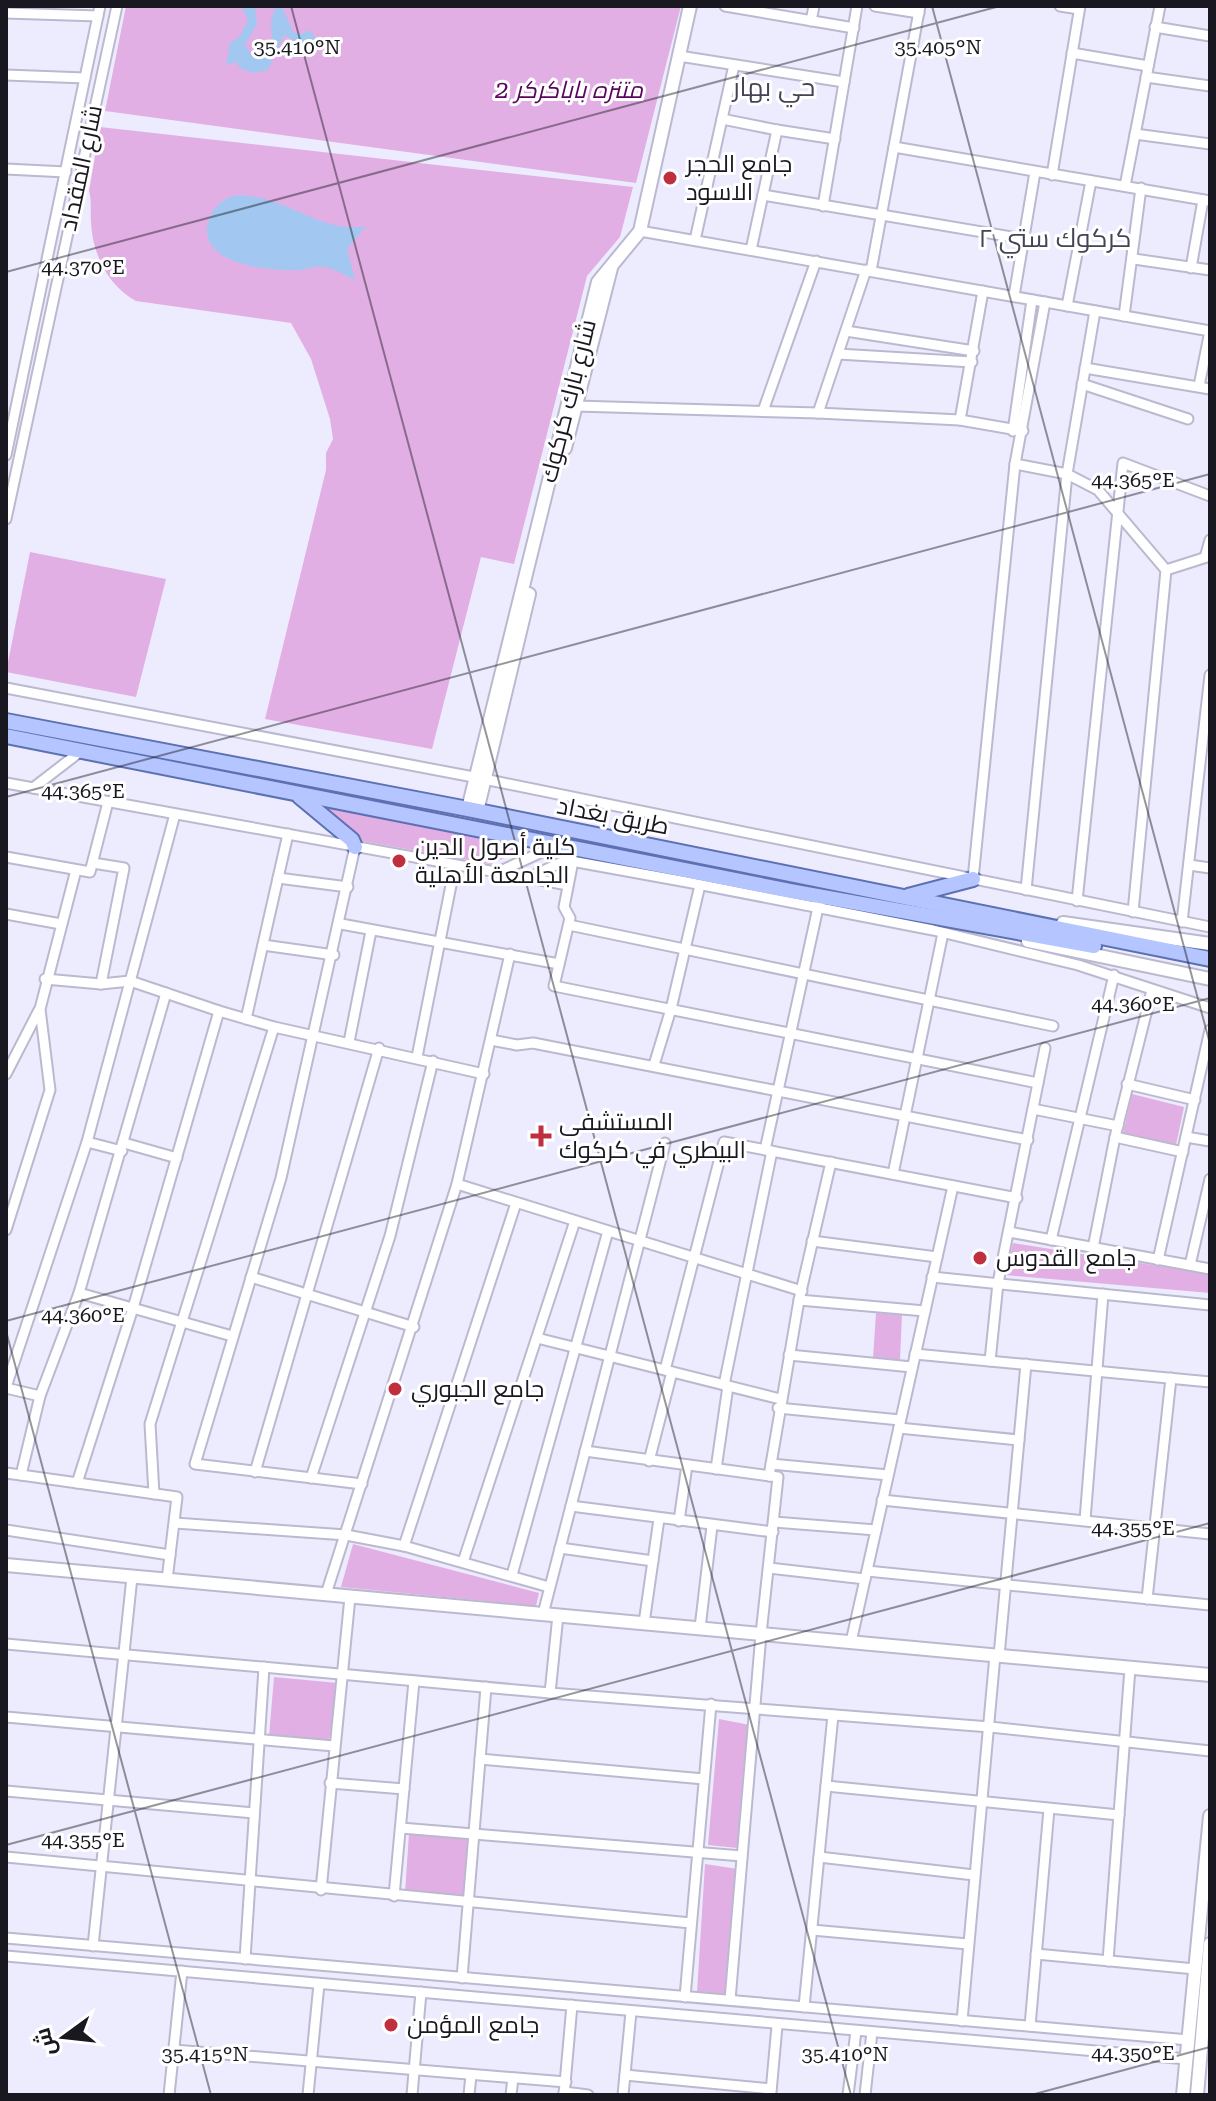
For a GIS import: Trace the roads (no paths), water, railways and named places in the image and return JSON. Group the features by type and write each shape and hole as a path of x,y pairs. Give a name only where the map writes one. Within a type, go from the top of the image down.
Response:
{"main road":[{"name":"شارع بارك كركوك","path":"480,778 598,282 640,231 690,6"},
{"path":"473,810 612,265"},
{"name":"طريق بغداد","path":"6,721 906,897 944,919 1210,969"},
{"name":"طريق بغداد","path":"6,736 558,845 819,902 1210,959"},
{"path":"213,777 217,762"},
{"path":"295,793 350,838 355,847"},
{"path":"906,897 973,879"},
{"path":"944,919 1210,944"},
{"path":"944,919 1210,979"},
{"path":"6,1565 1210,1675"},
{"path":"1197,2095 1210,1816"},
{"path":"1204,1969 1210,1944"},
{"path":"1183,2095 1199,2057"}],"street":[{"name":"شارع المقداد","path":"6,519 117,6"},
{"path":"725,6 854,28"},
{"path":"811,21 814,6"},
{"path":"823,206 857,6"},
{"path":"818,413 868,271 919,9 875,6"},
{"path":"1052,175 1079,7 1060,6"},
{"path":"1125,186 1160,6"},
{"name":"شارع المقداد","path":"6,455 99,11"},
{"path":"6,13 99,11"},
{"path":"1155,27 1210,36"},
{"path":"1072,53 1148,66"},
{"path":"679,56 844,82"},
{"path":"695,240 734,65"},
{"path":"6,75 85,78"},
{"path":"1146,77 1210,86"},
{"path":"722,119 835,139"},
{"path":"751,250 777,130"},
{"path":"1135,134 1210,144"},
{"path":"894,147 1207,201 1191,268"},
{"path":"6,169 66,172"},
{"path":"1014,296 1035,172"},
{"path":"1067,306 1091,181"},
{"path":"1124,316 1134,259 1141,188"},
{"path":"763,195 1024,239"},
{"path":"58,215 71,216"},
{"path":"640,231 1210,331 1199,386"},
{"path":"1134,259 1210,270"},
{"path":"763,411 816,261"},
{"path":"960,420 983,291"},
{"path":"1018,445 1012,427 1032,300"},
{"path":"973,879 1015,464 1045,302"},
{"path":"1026,890 1067,474 1095,311"},
{"path":"846,331 973,357"},
{"path":"838,354 973,357"},
{"path":"1085,368 1210,389"},
{"path":"1082,384 1188,419"},
{"path":"576,406 960,420 1023,431"},
{"path":"1077,901 1123,463 1210,496"},
{"path":"1015,464 1067,474 1098,490 1166,570 1133,912"},
{"path":"1166,570 1208,555 1210,540"},
{"path":"1182,922 1210,675"},
{"path":"6,688 480,778 1210,927"},
{"path":"33,788 81,751"},
{"path":"6,783 568,885"},
{"path":"6,857 90,872 108,802"},
{"path":"40,1396 6,1388 87,1142 175,814"},
{"path":"246,1019 288,834"},
{"path":"496,873 558,845"},
{"path":"355,847 341,924 281,1178 195,1464 362,1484"},
{"path":"528,878 566,860 700,885 819,902 779,1091 726,1386 716,1469"},
{"path":"573,861 564,907 570,918 569,925 554,986 1038,1083"},
{"path":"93,863 124,868 101,984"},
{"path":"417,1057 455,865"},
{"path":"1189,865 1210,868"},
{"path":"6,1229 50,1090 40,1009 45,979 76,870"},
{"path":"278,878 348,887"},
{"path":"654,1065 671,1009 700,885"},
{"path":"6,914 61,924"},
{"path":"893,1174 944,919 1210,1008"},
{"path":"341,924 559,964"},
{"path":"569,925 1053,1026"},
{"path":"349,1042 371,931"},
{"path":"263,945 334,955"},
{"path":"1068,949 1078,965"},
{"path":"326,1594 414,1327 457,1184 510,954"},
{"path":"1051,1240 1114,975"},
{"path":"45,979 101,984 130,981 274,1027 379,1048 484,1074"},
{"path":"1093,1248 1127,1084 1152,990"},
{"path":"21,1475 40,1396 79,1293 166,993"},
{"path":"6,1074 40,1009"},
{"path":"77,1483 133,1308 219,1011"},
{"path":"154,1494 150,1424 274,1027"},
{"path":"1158,1260 1210,1030"},
{"path":"491,1040 517,1045 533,1043 654,1065 1028,1140"},
{"path":"255,1472 379,1048"},
{"path":"990,1361 998,1283 1045,1048"},
{"path":"311,1478 390,1236 433,1061"},
{"path":"1127,1084 1195,1100"},
{"path":"1033,1109 1118,1126"},
{"path":"1115,1137 1183,1152"},
{"path":"1186,1137 1210,1141"},
{"path":"87,1142 177,1158"},
{"path":"649,1461 694,1258 724,1142 1017,1198"},
{"path":"543,1614 665,1143"},
{"path":"769,1476 800,1295 831,1162"},
{"path":"1190,1265 1210,1179"},
{"path":"457,1184 747,1274 800,1295 925,1311"},
{"path":"851,1642 953,1186"},
{"path":"404,1546 516,1203"},
{"path":"463,1562 575,1221"},
{"path":"512,1575 608,1231"},
{"path":"1009,1232 1210,1269"},
{"path":"812,1241 937,1257"},
{"path":"251,1277 414,1327"},
{"path":"932,1277 1210,1305"},
{"path":"79,1293 232,1336"},
{"path":"1085,1520 1103,1294"},
{"path":"537,1338 726,1386 779,1404 1019,1440"},
{"path":"915,1354 1210,1382"},
{"path":"789,1355 912,1367"},
{"path":"962,2021 1026,1364"},
{"path":"1147,1599 1171,1378"},
{"path":"585,1451 778,1477 761,1634 730,2000"},
{"path":"771,1464 888,1475"},
{"path":"679,1521 687,1465"},
{"path":"6,1473 177,1497 167,1580"},
{"path":"882,1500 1210,1534"},
{"path":"571,1506 712,1526 876,1530"},
{"path":"644,1623 659,1519"},
{"path":"175,1523 346,1535 404,1546 549,1587"},
{"path":"700,1628 712,1526"},
{"path":"6,1530 170,1555"},
{"path":"560,1548 653,1561"},
{"path":"769,1568 1005,1585 1210,1605"},
{"path":"93,1946 132,1577"},
{"path":"321,1890 350,1597"},
{"path":"550,1693 558,1615"},
{"path":"6,1644 550,1693 990,1727 1210,1751"},
{"path":"245,1959 264,1667"},
{"path":"1108,1961 1130,1668"},
{"path":"394,1896 414,1681"},
{"path":"462,1978 486,1687"},
{"path":"685,1997 711,1704"},
{"path":"804,2007 833,1715"},
{"path":"6,1717 334,1746"},
{"path":"480,1759 704,1779"},
{"path":"330,1783 404,1789"},
{"path":"826,1786 1119,1815"},
{"path":"6,1791 254,1813"},
{"path":"1030,2026 1049,1809"},
{"path":"401,1828 742,1856"},
{"path":"6,1857 321,1890 691,1923"},
{"path":"819,1857 974,1875"},
{"path":"812,1930 968,1944"},
{"path":"6,1938 1200,2039"},
{"path":"1036,1954 1204,1969"},
{"path":"6,1956 777,2026 1199,2057"},
{"path":"169,2095 182,1971"},
{"path":"503,1999 505,1981"},
{"path":"308,2095 319,1984"},
{"path":"412,2095 421,1992"},
{"path":"565,2090 572,2005"},
{"path":"623,2095 631,2012"},
{"path":"933,2038 935,2018"},
{"path":"625,2075 722,2090 771,2092 777,2026"},
{"path":"848,2095 856,2031"},
{"path":"865,2095 872,2032"},
{"path":"174,2050 513,2078 588,2095"},
{"path":"469,2095 471,2075"},
{"path":"511,2095 513,2078"}],"water":[{"path":"241,6 255,6 257,24 245,45 253,57 262,56 272,44 271,20 276,6 282,6 293,32 301,34 310,30 319,43 307,48 284,35 268,70 253,73 240,68 236,62 226,65 230,43 240,36 248,20"},
{"path":"232,196 267,200 332,224 366,226 347,249 355,280 325,267 302,270 255,267 223,255 212,246 207,233 214,210"}],"place":[{"name":"جامع الحجر الاسود","path":"670,178"},
{"name":"كلية أصول الدين الجامعة الأهلية","path":"399,861"},
{"name":"المستشفى البيطري في كركوك","path":"541,1136"},
{"name":"جامع القدوس","path":"980,1258"},
{"name":"جامع الجبوري","path":"395,1389"},
{"name":"جامع المؤمن","path":"391,2025"}],"district":[{"name":"حي بهار","path":"774,87"},
{"name":"كركوك ستي ٢","path":"1055,238"}],"park label":[{"name":"متنزه باباكركر 2","path":"569,90"}]}
